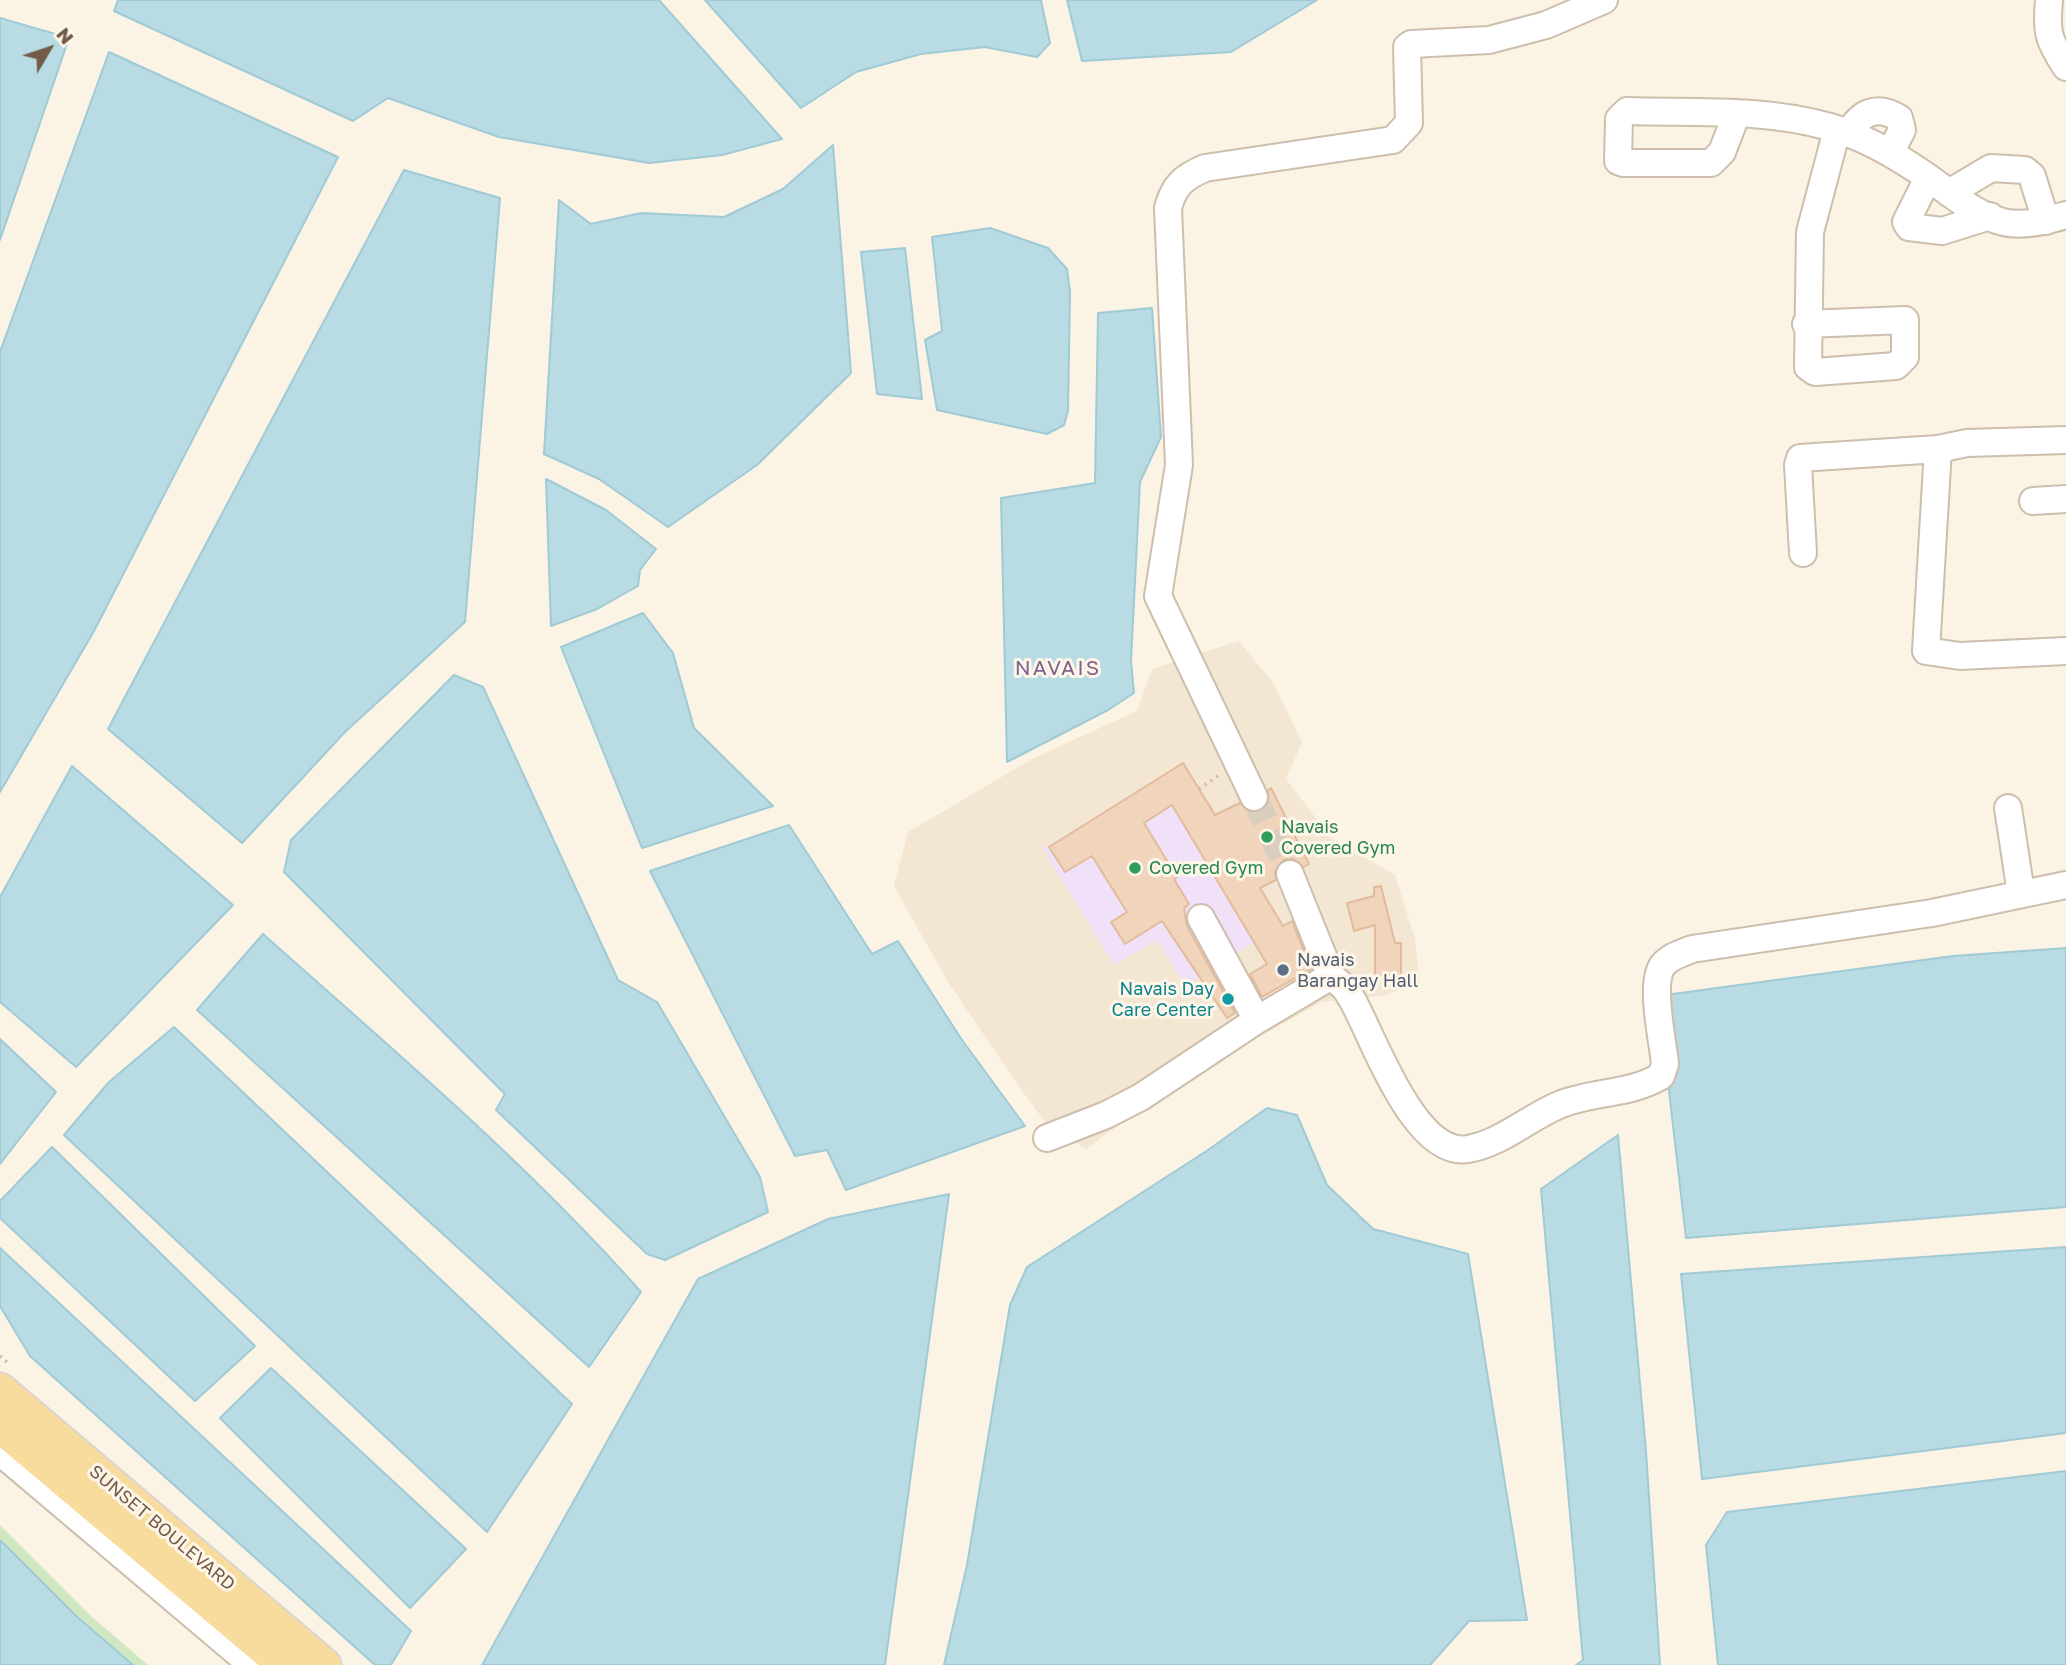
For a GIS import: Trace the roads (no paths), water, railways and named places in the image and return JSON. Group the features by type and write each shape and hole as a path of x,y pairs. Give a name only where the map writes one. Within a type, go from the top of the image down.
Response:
{"main road":[{"name":"SUNSET BOULEVARD","path":"0,1390 324,1665"},
{"name":"SUNSET BOULEVARD","path":"0,1426 284,1665"}],"street":[{"path":"1254,797 1158,596 1179,465 1168,208 1173,189 1186,176 1205,168 1393,140 1409,123 1407,47 1411,44 1489,40 1546,25 1604,0"},
{"path":"2049,0 2047,27 2050,43 2066,67"},
{"path":"1806,324 1810,232 1842,132 1858,116 1868,111 1889,112 1899,118 1902,130 1890,153"},
{"path":"1737,113 1842,132 1890,153 1939,185 2002,222 2056,218 2032,176 2025,170 1991,168 1939,185 1906,222 1909,227 1942,231 1990,216"},
{"path":"1803,553 1798,465 1800,458 1938,449 1966,443 2066,440"},
{"path":"1938,449 1926,650 1959,656 2066,651"},
{"path":"2033,501 2066,499"},
{"path":"2008,808 2021,893"},
{"path":"1290,874 1331,976 1345,988 1353,1001 1399,1093 1419,1125 1448,1147 1466,1149 1501,1137 1562,1104 1635,1088 1661,1076 1665,1064 1658,983 1664,963 1676,955 1692,949 1932,913 2066,885"},
{"path":"1201,918 1258,1020"},
{"path":"1046,1138 1107,1115 1142,1097 1258,1020 1331,976"},
{"path":"0,1452 252,1665"}],"water":[{"path":"118,0 659,0 782,139 722,155 649,163 499,137 388,98 353,121 114,11"},
{"path":"705,0 1041,0 1050,43 1037,57 985,47 921,54 856,72 801,108"},
{"path":"1067,0 1317,0 1231,52 1082,61"},
{"path":"0,18 69,38 0,240"},
{"path":"109,52 338,157 94,631 0,792 0,352"},
{"path":"833,145 851,373 757,465 668,527 599,479 544,454 559,200 591,224 641,213 724,217 783,189"},
{"path":"404,170 500,198 465,622 345,732 242,843 108,729"},
{"path":"990,228 1048,248 1067,269 1070,292 1068,411 1064,425 1047,434 937,410 925,340 942,331 932,237"},
{"path":"905,248 922,399 877,394 861,252"},
{"path":"1152,308 1161,437 1140,482 1131,661 1134,693 1108,710 1007,762 1001,498 1095,483 1098,313"},
{"path":"546,479 606,510 656,549 640,570 638,586 597,609 551,626"},
{"path":"643,613 673,653 694,728 773,806 642,848 561,647"},
{"path":"454,675 483,687 618,980 657,1002 760,1177 768,1212 665,1260 647,1254 496,1110 505,1094 284,872 291,840"},
{"path":"72,766 233,905 76,1067 0,1002 0,897"},
{"path":"789,825 872,954 898,941 962,1040 1025,1126 846,1190 827,1150 795,1156 650,871"},
{"path":"263,934 505,1152 552,1197 641,1292 589,1367 197,1010"},
{"path":"2066,948 2066,1207 1686,1238 1658,996 1953,956"},
{"path":"174,1027 572,1404 487,1532 64,1135 109,1082"},
{"path":"0,1039 56,1092 0,1164"},
{"path":"1267,1108 1297,1115 1327,1185 1373,1229 1468,1254 1527,1620 1469,1621 1430,1665 944,1665 967,1565 1010,1305 1027,1267 1208,1150"},
{"path":"1618,1135 1646,1451 1660,1665 1576,1665 1583,1660 1541,1189"},
{"path":"52,1147 255,1346 195,1401 0,1218 0,1201"},
{"path":"949,1194 885,1665 482,1665 698,1279 828,1219"},
{"path":"2066,1247 2066,1433 1702,1479 1681,1274"},
{"path":"0,1248 411,1631 391,1665 375,1665 30,1356 0,1306"},
{"path":"271,1368 466,1549 410,1608 220,1418"},
{"path":"2066,1471 2066,1665 1718,1665 1706,1545 1727,1512"},
{"path":"0,1540 75,1615 133,1665 0,1665"}],"tunnel":[{"path":"1254,797 1290,874"}],"place":[{"name":"Navais Covered Gym","path":"1267,837"},
{"name":"Covered Gym","path":"1135,868"},
{"name":"Navais Barangay Hall","path":"1283,970"},
{"name":"Navais Day Care Center","path":"1228,999"}],"district":[{"name":"NAVAIS","path":"1058,668"}]}
